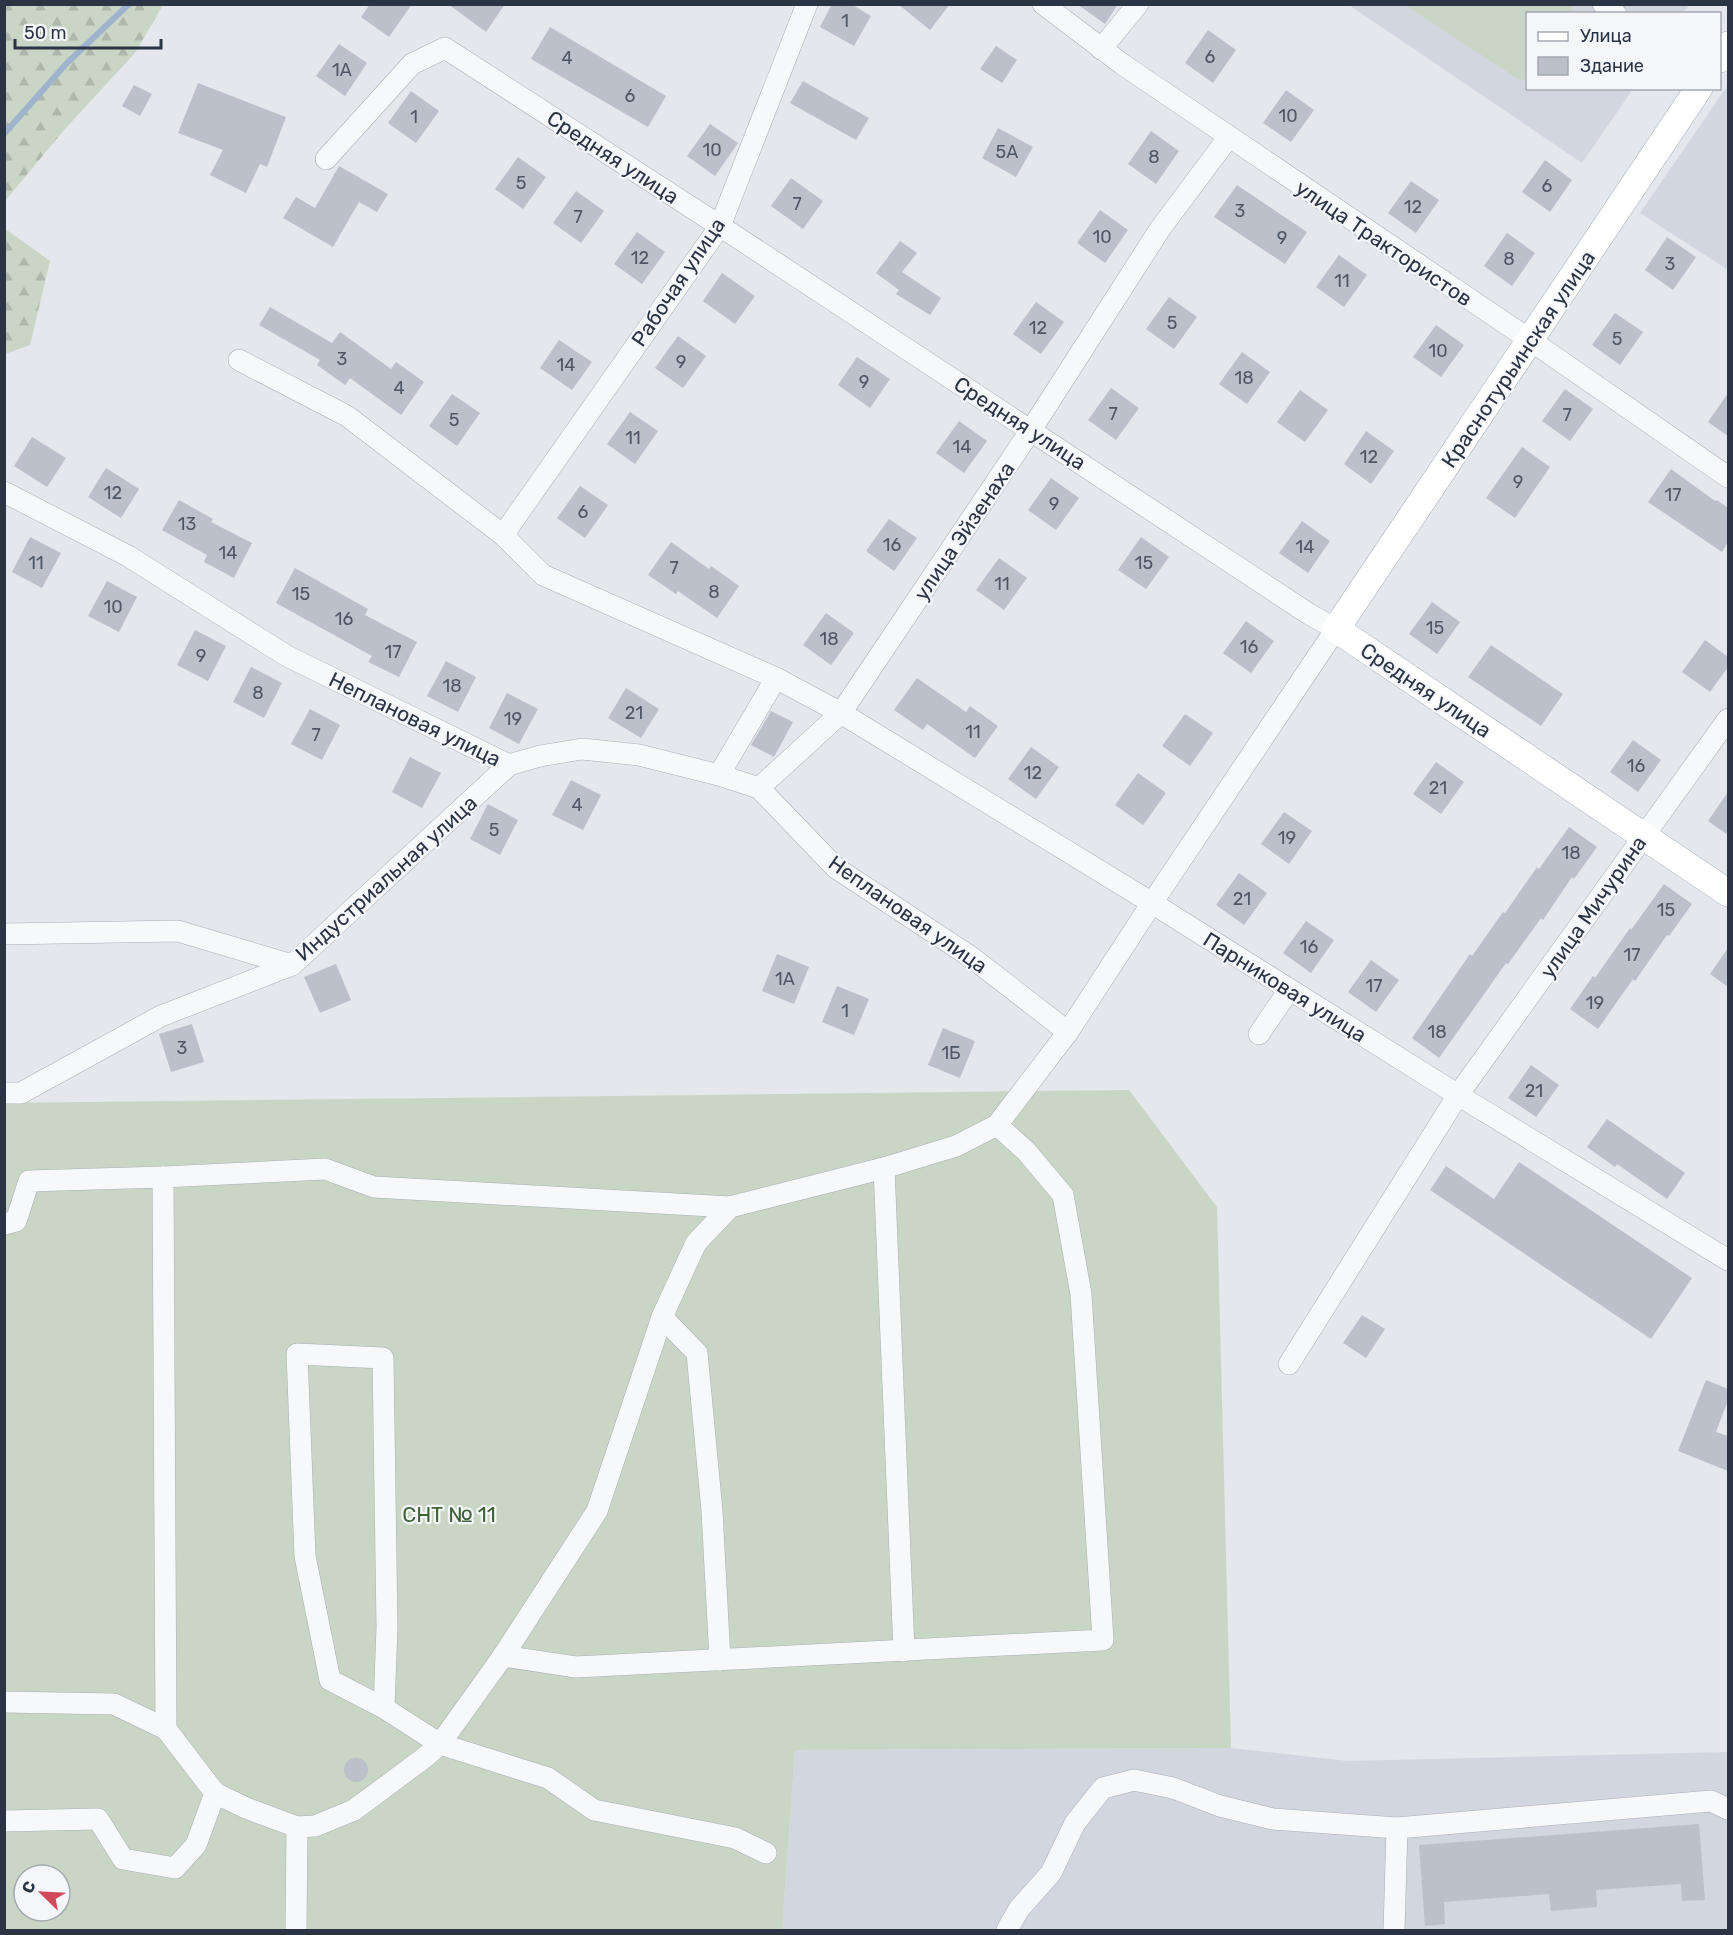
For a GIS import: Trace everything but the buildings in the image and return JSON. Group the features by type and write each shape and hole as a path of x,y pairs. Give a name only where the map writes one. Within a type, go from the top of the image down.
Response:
{"main road":[{"name":"Краснотурьинская улица","path":"1336,629 1698,90"},
{"name":"Средняя улица","path":"1336,629 1728,893"}],"street":[{"name":"Рабочая улица","path":"503,535 720,226 807,4"},
{"name":"улица Трактористов","path":"1043,4 1101,49 1228,138 1530,340 1728,477"},
{"path":"1101,49 1138,4"},
{"name":"Средняя улица","path":"326,159 412,64 445,48 1032,430 1308,614 1336,629"},
{"name":"улица Эйзенаха","path":"759,788 841,713 1032,430 1160,229 1228,138"},
{"name":"Парниковая улица","path":"239,360 347,416 503,535 543,575 776,678 841,713 1728,1260"},
{"name":"Неплановая улица","path":"4,492 128,556 287,656 509,765 540,756 582,749 639,755 719,775 759,788 836,868 971,957 1068,1032"},
{"path":"4,1224 16,1221 29,1181 325,1169 374,1187 730,1207 884,1168 956,1146 997,1125 1068,1032 1336,629"},
{"path":"719,775 776,678"},
{"name":"улица Мичурина","path":"1289,1364 1458,1095 1728,719"},
{"name":"Индустриальная улица","path":"4,934 178,932 292,965 509,765"},
{"path":"4,1093 21,1093 161,1016 292,965"},
{"path":"1259,1034 1289,990"},
{"path":"502,1656 576,1667 1103,1640 1081,1294 1063,1195 1026,1151 997,1125"},
{"path":"884,1168 904,1651"},
{"path":"163,1177 166,1729"},
{"path":"4,1702 114,1704 166,1729 215,1793 246,1808 297,1827 315,1826 354,1810 440,1744 502,1656 597,1511 662,1317 696,1243 730,1207"},
{"path":"662,1317 697,1353 712,1511 720,1660"},
{"path":"384,1708 387,1627 382,1358 297,1354 305,1556 330,1680 384,1708 440,1744 548,1778 594,1810 735,1839 766,1853"},
{"path":"1007,1930 1019,1909 1051,1873 1075,1823 1103,1788 1134,1780 1173,1788 1220,1806 1272,1819 1397,1828 1711,1801 1728,1809"},
{"path":"4,1821 98,1819 123,1859 175,1868 196,1845 215,1793"},
{"path":"296,1930 297,1827"},
{"path":"1394,1930 1397,1828"}],"shaded area":[{"path":"1349,5 1689,5 1684,12 1526,12 1526,90 1632,90 1582,163"},
{"path":"1728,85 1728,270 1640,213"},
{"path":"1231,1748 1348,1761 1728,1752 1728,1930 782,1930 795,1750"}],"green space":[{"path":"5,4 163,5 135,53 64,130 5,201"},
{"path":"1405,5 1571,5 1574,12 1526,12 1526,80 1518,79"},
{"path":"4,228 50,261 30,345 5,354"},
{"name":"СНТ № 11","path":"1129,1090 1217,1207 1231,1748 795,1750 782,1930 5,1930 4,1103"}],"waterway":[{"path":"4,134 66,64 129,4"}]}
